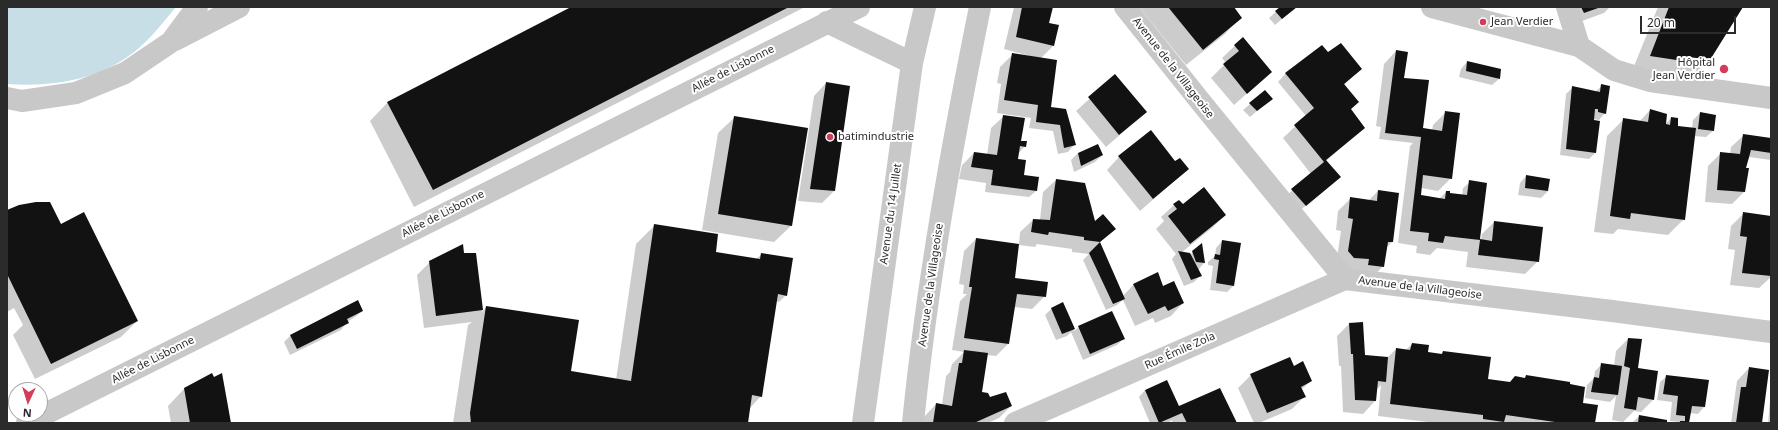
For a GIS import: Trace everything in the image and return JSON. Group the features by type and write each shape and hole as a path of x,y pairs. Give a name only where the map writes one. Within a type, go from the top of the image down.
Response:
{"street":[{"path":"171,42 197,7"},
{"path":"7,98 22,101 76,93 125,73 171,42 239,7"},
{"name":"Allée de Lisbonne","path":"27,423 859,7"},
{"name":"Avenue du 14 Juillet","path":"863,423 912,63 925,7"},
{"name":"Avenue de la Villageoise","path":"913,423 945,186 980,7"},
{"name":"Avenue de la Villageoise","path":"1125,7 1200,102 1345,279 1604,310 1771,332"},
{"path":"1432,7 1495,16 1579,46 1614,70 1650,81 1771,98"},
{"path":"1567,7 1579,46"},
{"path":"827,22 912,63"},
{"name":"Rue Émile Zola","path":"1015,423 1345,279"}],"water":[{"path":"7,7 176,7 139,48 109,68 77,79 25,85 7,84"}],"building":[{"path":"571,7 789,7 433,190 387,102"},
{"path":"1022,7 1053,7 1049,23 1059,25 1054,46 1016,37"},
{"path":"1168,7 1234,7 1242,18 1203,50"},
{"path":"1280,7 1297,7 1282,19 1275,11"},
{"path":"1581,7 1601,7 1584,13"},
{"path":"1669,7 1743,7 1710,60 1683,56 1683,61 1650,56"},
{"path":"1243,37 1272,72 1247,94 1223,64 1239,51 1234,45"},
{"path":"1341,43 1362,69 1344,84 1359,102 1351,109 1365,128 1326,160 1341,177 1306,206 1291,189 1324,162 1294,125 1314,108 1285,73 1322,45 1328,52"},
{"path":"1396,50 1408,52 1404,78 1429,80 1423,128 1442,131 1445,111 1460,113 1452,179 1423,175 1421,195 1445,199 1446,191 1450,191 1450,193 1467,195 1469,180 1487,183 1480,239 1492,241 1494,221 1543,227 1539,262 1478,255 1480,240 1445,236 1443,243 1428,241 1429,233 1410,231 1421,137 1385,133"},
{"path":"1012,53 1057,60 1051,107 1066,109 1076,145 1064,148 1060,125 1036,122 1038,105 1004,100"},
{"path":"1467,61 1501,69 1500,79 1466,71"},
{"path":"1115,74 1147,112 1119,135 1088,97"},
{"name":"batimindustrie","path":"826,82 850,86 835,191 810,189"},
{"path":"1601,84 1610,86 1606,114 1598,112 1598,109 1595,109 1594,120 1600,121 1596,153 1566,149 1572,86 1600,92"},
{"path":"1265,90 1273,99 1257,111 1249,103"},
{"path":"1650,109 1667,114 1666,124 1670,125 1671,117 1678,118 1678,126 1696,128 1685,220 1631,213 1630,219 1610,216 1623,118 1648,122"},
{"path":"1700,112 1716,115 1714,131 1698,129"},
{"path":"1003,115 1025,118 1021,141 1027,141 1026,147 1020,146 1018,159 1026,160 1024,175 1039,177 1037,191 991,185 993,170 971,167 974,152 997,155"},
{"path":"734,116 808,128 792,226 718,214"},
{"path":"1151,130 1175,161 1180,158 1189,169 1153,199 1118,156"},
{"path":"1743,134 1771,138 1771,153 1751,150 1746,168 1749,168 1745,192 1717,190 1720,152 1740,154"},
{"path":"1098,144 1103,155 1081,166 1078,153"},
{"path":"1526,175 1550,179 1548,191 1525,188"},
{"path":"1056,179 1085,183 1095,221 1103,214 1116,229 1100,242 1084,240 1084,237 1049,232 1048,235 1031,232 1033,219 1050,220"},
{"path":"1204,187 1226,215 1190,244 1168,216 1177,209 1173,204 1179,200 1183,204"},
{"path":"1378,190 1399,193 1393,242 1388,242 1384,267 1368,265 1369,259 1354,258 1348,251 1353,219 1348,218 1350,197 1377,201"},
{"path":"36,202 50,202 61,224 84,212 138,321 51,364 8,276 7,277 7,210 19,205"},
{"path":"1743,212 1771,216 1771,276 1742,273 1747,237 1740,236"},
{"path":"654,224 718,234 716,252 760,259 761,253 793,258 787,296 778,294 762,397 752,395 748,423 471,423 470,413 486,306 579,320 571,371 631,381"},
{"path":"976,238 1019,244 1015,278 1048,282 1046,297 1017,294 1009,344 964,338 972,287 969,287"},
{"path":"1222,240 1241,243 1234,286 1216,283 1219,260 1214,259 1215,254 1220,255"},
{"path":"1100,242 1125,299 1113,304 1089,253"},
{"path":"1202,243 1205,263 1196,262 1192,251"},
{"path":"463,244 464,253 476,253 483,310 436,316 429,261"},
{"path":"1178,251 1190,253 1202,276 1191,280"},
{"path":"1158,272 1163,286 1174,281 1184,303 1168,311 1165,306 1148,314 1133,284"},
{"path":"358,300 363,311 347,319 349,323 297,349 290,335"},
{"path":"1063,302 1075,329 1062,334 1051,308"},
{"path":"1112,311 1125,339 1090,354 1078,326"},
{"path":"1363,322 1365,355 1388,357 1386,382 1378,381 1376,401 1355,400 1353,354 1351,354 1349,323"},
{"path":"1628,338 1642,339 1638,368 1658,371 1654,400 1638,397 1636,410 1624,408 1630,368 1624,366"},
{"path":"1412,343 1429,345 1428,352 1442,354 1443,351 1491,357 1488,379 1510,382 1515,376 1525,378 1526,375 1570,382 1570,384 1585,387 1583,403 1598,405 1595,423 1562,423 1506,415 1504,422 1483,419 1483,415 1390,404 1396,348 1410,350"},
{"path":"964,350 988,353 982,392 988,393 990,397 1006,392 1012,406 974,423 933,423 936,403 952,406 959,363 962,363"},
{"path":"1290,357 1294,366 1303,361 1312,381 1301,387 1306,397 1267,413 1250,374"},
{"path":"1601,363 1622,366 1618,395 1591,392 1594,377 1599,378"},
{"path":"1749,367 1769,370 1762,423 1736,423 1741,387 1746,387"},
{"path":"212,373 214,377 222,373 231,423 190,423 184,388"},
{"path":"1666,375 1709,380 1705,407 1692,406 1689,423 1680,423 1680,421 1685,421 1685,416 1676,415 1678,396 1663,394"},
{"path":"1167,380 1179,406 1220,388 1237,423 1187,423 1182,413 1159,423 1145,390"},
{"path":"1639,415 1667,420 1667,423 1638,423"}],"place":[{"name":"Jean Verdier","path":"1483,22"},
{"name":"Hôpital Jean Verdier","path":"1724,69"},
{"name":"batimindustrie","path":"830,137"}]}
